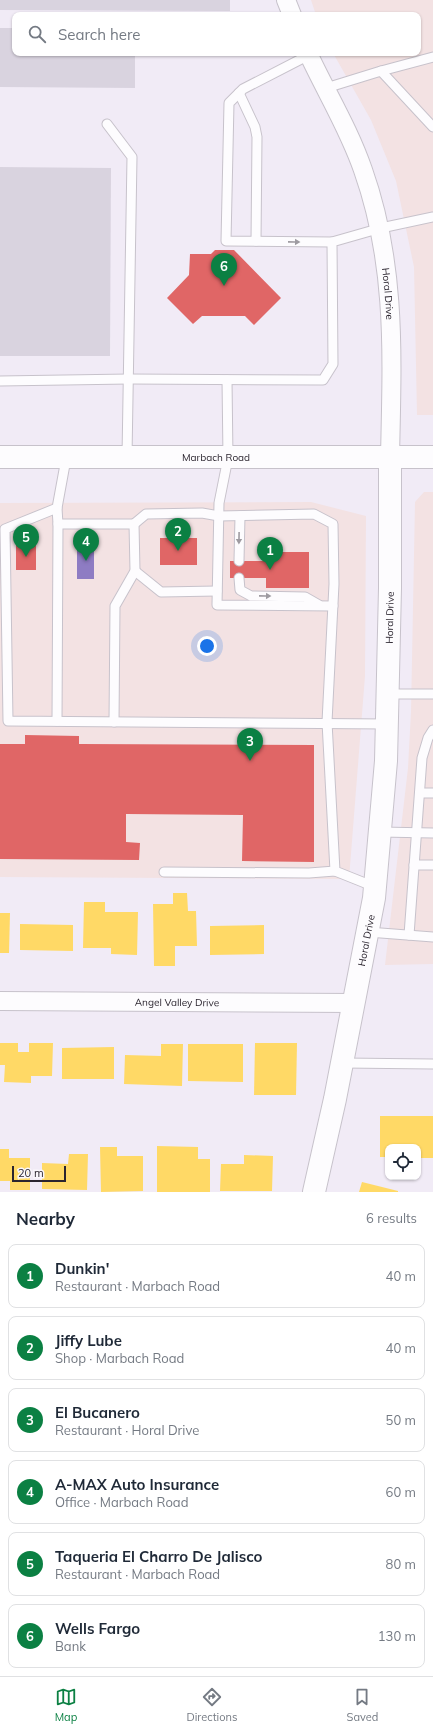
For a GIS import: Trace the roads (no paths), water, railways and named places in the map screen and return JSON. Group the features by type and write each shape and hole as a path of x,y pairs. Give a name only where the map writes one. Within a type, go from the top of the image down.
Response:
{"street":[{"path":"286,0 291,12"},
{"name":"Horal Drive","path":"309,56 355,149 381,228 387,268 390,312 390,588 388,694 386,761 380,832 375,887 355,1003 314,1192"},
{"name":"Marbach Road","path":"0,457 66,459 433,457"},
{"name":"Angel Valley Drive","path":"0,1001 355,1003"}],"lane":[{"path":"304,56 239,93 229,103 226,241 332,242 381,228 433,217"},
{"path":"326,88 381,71 433,58"},
{"path":"381,71 433,127"},
{"path":"239,93 256,127 256,241"},
{"path":"108,124 132,157 127,458"},
{"path":"0,381 128,379 324,380 333,364 332,242"},
{"path":"227,380 228,458 219,503 216,605 333,606"},
{"path":"57,721 57,508 66,459"},
{"path":"57,508 5,529 8,721 327,722 387,724"},
{"path":"58,524 134,524 146,514 202,513 219,516 314,514 333,524 333,606 327,722 335,871"},
{"path":"239,561 240,516"},
{"path":"114,722 115,606 135,570 134,524"},
{"path":"135,570 161,592 217,591"},
{"path":"239,578 240,590 251,596 305,597 320,606"},
{"path":"388,694 433,694"},
{"path":"409,935 422,758 430,744 433,730"},
{"path":"420,793 433,793"},
{"path":"380,832 433,833"},
{"path":"414,865 433,865"},
{"path":"164,872 310,873 335,871 375,887"},
{"path":"368,932 433,937"},
{"path":"343,1063 433,1064"}],"place":[{"name":"Wells Fargo","path":"224,286"},
{"name":"Jiffy Lube","path":"178,551"},
{"name":"Taqueria El Charro De Jalisco","path":"26,557"},
{"name":"A-MAX Auto Insurance","path":"86,561"},
{"name":"Dunkin'","path":"270,570"},
{"name":"El Bucanero","path":"250,761"}]}
